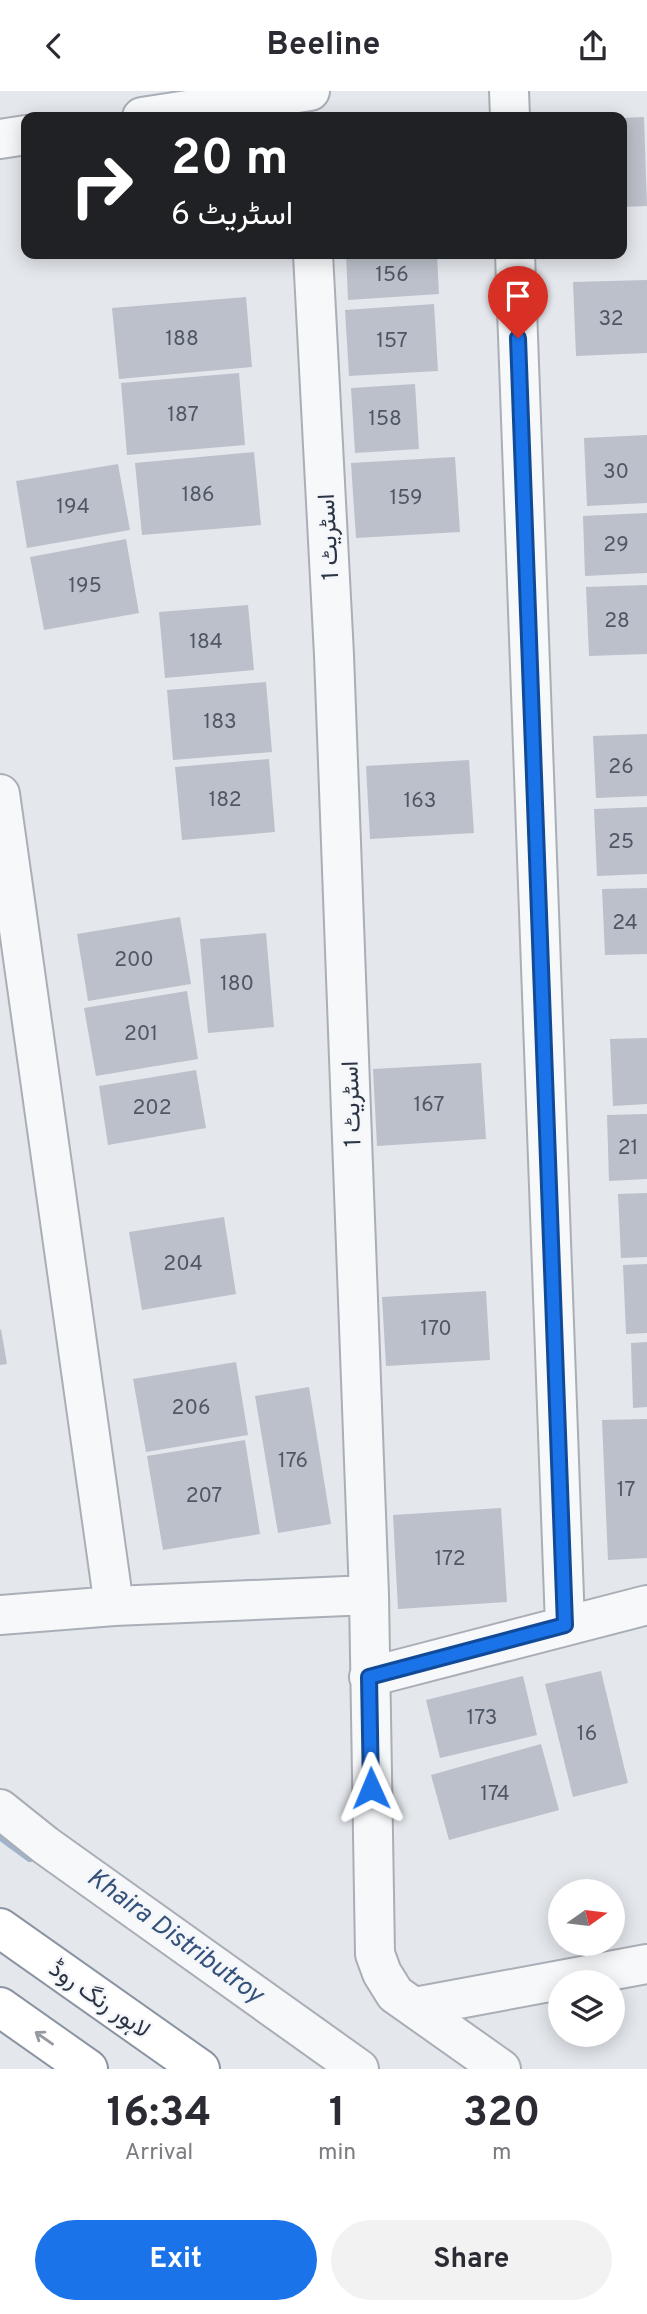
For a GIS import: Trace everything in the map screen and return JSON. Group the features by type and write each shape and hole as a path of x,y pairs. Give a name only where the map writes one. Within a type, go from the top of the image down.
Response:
{"highway":[{"name":"لاہور رنگ روڈ","path":"0,1929 200,2069"},
{"path":"0,2007 88,2069"}],"street":[{"path":"174,112 307,91 306,112"},
{"path":"509,91 510,112"},
{"path":"0,139 21,136"},
{"name":"اسٹریٹ 1","path":"313,259 334,655 369,1595 375,1954 382,1973 395,1994 415,2007"},
{"path":"515,259 565,1625"},
{"path":"0,794 114,1606"},
{"path":"0,1615 114,1606 369,1595"},
{"path":"369,1677 647,1605"},
{"path":"0,1809 45,1845 359,2069"},
{"path":"415,2007 647,1964"},
{"path":"415,2007 502,2069"}],"building":[{"path":"644,117 647,206 627,207 627,118"},
{"path":"346,259 437,259 439,294 348,300"},
{"path":"647,280 647,353 576,356 573,282"},
{"path":"246,297 252,367 119,379 112,308"},
{"path":"434,304 438,371 349,376 345,310"},
{"path":"239,373 245,445 127,455 121,383"},
{"path":"415,384 419,449 355,453 351,388"},
{"path":"647,435 647,503 587,506 584,438"},
{"path":"254,452 261,525 142,535 135,463"},
{"path":"455,457 460,532 356,538 351,463"},
{"path":"118,464 130,530 27,548 16,481"},
{"path":"647,513 647,573 585,576 583,516"},
{"path":"126,539 139,613 44,630 30,557"},
{"path":"647,585 647,654 589,656 586,587"},
{"path":"248,605 254,670 165,678 159,612"},
{"path":"266,682 272,752 173,760 167,690"},
{"path":"647,734 647,796 596,798 593,736"},
{"path":"269,759 275,832 182,840 175,767"},
{"path":"469,760 474,833 370,839 366,766"},
{"path":"647,807 647,874 597,876 594,809"},
{"path":"647,888 647,954 605,955 602,889"},
{"path":"180,917 191,984 88,1001 77,934"},
{"path":"266,933 274,1027 208,1033 200,939"},
{"path":"187,991 198,1059 96,1076 84,1008"},
{"path":"647,1038 647,1104 613,1106 610,1039"},
{"path":"481,1063 486,1139 377,1146 373,1069"},
{"path":"196,1070 206,1128 108,1145 99,1086"},
{"path":"647,1114 647,1179 609,1181 607,1115"},
{"path":"647,1193 647,1257 621,1258 618,1194"},
{"path":"224,1217 236,1294 142,1310 129,1232"},
{"path":"647,1264 647,1333 626,1334 623,1265"},
{"path":"486,1291 490,1360 386,1366 382,1297"},
{"path":"0,1330 7,1364 0,1365"},
{"path":"647,1342 647,1407 633,1408 631,1343"},
{"path":"236,1362 248,1435 146,1452 133,1379"},
{"path":"309,1387 331,1524 278,1533 255,1396"},
{"path":"647,1419 647,1558 608,1560 602,1420"},
{"path":"245,1440 260,1534 163,1550 147,1456"},
{"path":"501,1508 507,1602 398,1609 393,1515"},
{"path":"601,1671 628,1783 573,1797 545,1684"},
{"path":"523,1676 537,1735 440,1758 426,1700"},
{"path":"541,1744 559,1810 449,1840 431,1775"}],"waterway":[{"name":"Khaira Distributroy","path":"0,1835 30,1857"}],"route":[{"path":"371,1788 369,1677 565,1625 518,338"}]}
